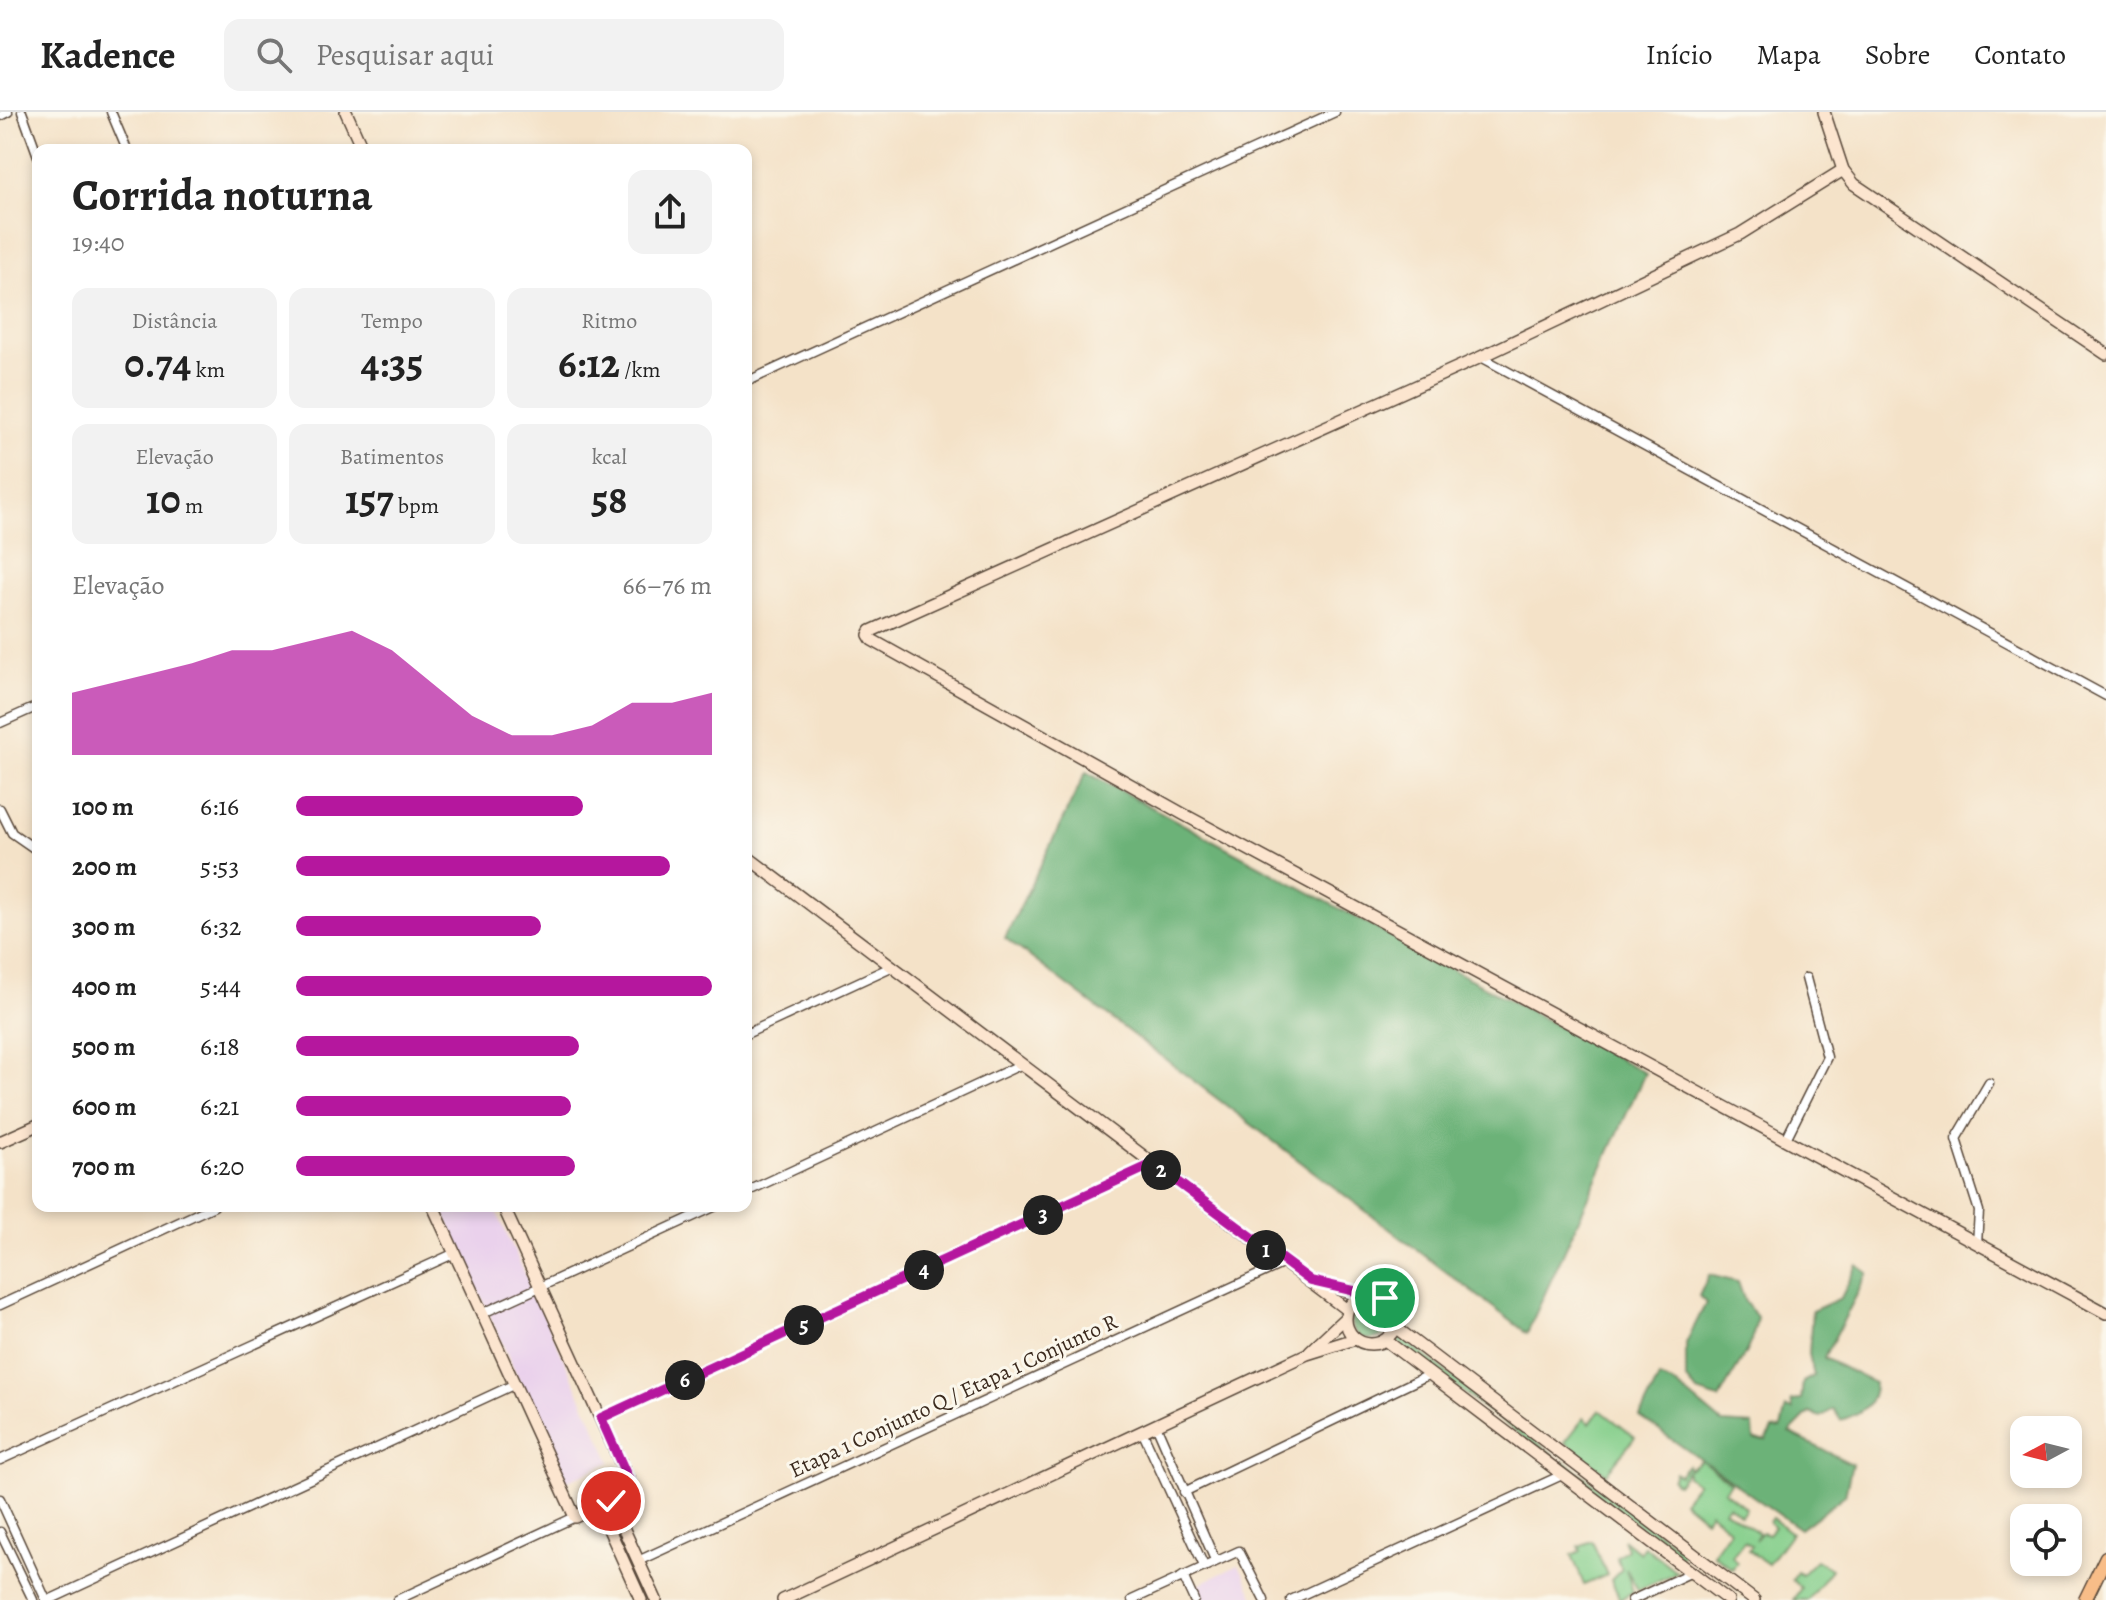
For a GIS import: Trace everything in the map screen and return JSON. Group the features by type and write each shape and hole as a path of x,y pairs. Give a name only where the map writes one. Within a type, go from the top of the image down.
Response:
{"main road":[{"path":"2085,1600 2106,1557"}],"street":[{"path":"0,116 8,112"},
{"path":"22,112 34,144"},
{"path":"111,112 124,144"},
{"path":"346,112 360,144"},
{"path":"752,379 1335,112"},
{"path":"1824,112 1843,170 1854,184 2106,354"},
{"path":"1843,170 1740,234 1481,357 871,631 870,638 1195,820 2106,1313"},
{"path":"1481,357 2106,696"},
{"path":"0,723 32,709"},
{"path":"0,809 12,833 32,847"},
{"path":"752,865 1311,1281 1346,1314 1355,1339"},
{"path":"752,1031 891,967"},
{"path":"1786,1139 1827,1057 1806,978"},
{"path":"752,1189 1020,1065"},
{"path":"1977,1244 1979,1211 1956,1139 1989,1083"},
{"path":"0,1142 32,1128"},
{"path":"601,1418 1153,1164"},
{"path":"0,1305 201,1212"},
{"path":"436,1212 575,1517"},
{"path":"397,1600 599,1507 629,1490 630,1483 506,1212"},
{"path":"481,1314 703,1212"},
{"path":"0,1460 453,1254"},
{"name":"Etapa 1 Conjunto Q / Etapa 1 Conjunto R","path":"638,1561 1284,1263"},
{"path":"783,1600 1307,1354 1355,1339 1370,1345 1385,1340 1395,1327 1395,1311 1385,1298 1361,1295 1311,1281"},
{"path":"1307,1354 1361,1295"},
{"path":"1395,1327 1754,1600"},
{"path":"1385,1340 1728,1600"},
{"path":"1184,1492 1430,1374"},
{"path":"0,1499 47,1600 513,1385"},
{"path":"1156,1425 1215,1560"},
{"path":"1142,1431 1204,1566"},
{"path":"1557,1471 1561,1454"},
{"path":"1291,1600 1557,1471"},
{"path":"611,1501 656,1600"},
{"path":"599,1507 641,1600"},
{"path":"13,1529 0,1534 33,1600"},
{"path":"1132,1600 1215,1560 1241,1551 1264,1600"},
{"path":"1682,1564 1691,1553"},
{"path":"1632,1600 1692,1572"},
{"path":"1183,1576 1194,1600"}],"shaded area":[{"path":"444,1212 497,1212 611,1462 564,1482"},
{"path":"1239,1565 1256,1600 1203,1600 1197,1585"}],"green space":[{"path":"1086,772 1645,1073 1527,1333 1005,938"},
{"path":"1857,1265 1868,1273 1824,1358 1874,1383 1872,1398 1865,1408 1841,1420 1833,1409 1821,1417 1809,1413 1789,1433 1852,1464 1845,1495 1800,1529 1640,1417 1659,1378 1677,1385 1722,1423 1753,1425 1754,1440 1766,1440 1772,1429 1781,1428 1786,1408 1793,1410 1791,1401 1801,1400 1803,1382 1814,1376 1809,1354 1812,1311 1841,1298"},
{"path":"1709,1275 1738,1282 1745,1302 1757,1317 1747,1349 1719,1399 1697,1392 1686,1379 1686,1343 1706,1303 1699,1296"},
{"path":"1371,1299 1385,1305 1391,1319 1385,1333 1371,1339 1357,1333 1351,1319 1357,1305"},
{"path":"1398,1335 1554,1455 1552,1459 1394,1340"},
{"path":"1600,1410 1635,1437 1606,1474 1565,1442 1584,1418 1590,1423"},
{"path":"1701,1460 1730,1482 1724,1491 1746,1508 1741,1515 1728,1505 1724,1510 1759,1533 1755,1540 1762,1532 1768,1534 1774,1527 1769,1522 1772,1518 1791,1533 1768,1564 1748,1550 1751,1546 1744,1541 1732,1556 1737,1563 1732,1569 1713,1554 1730,1530 1710,1512 1705,1519 1683,1501 1697,1483 1687,1476 1687,1471 1677,1484 1672,1479 1675,1472 1679,1475 1688,1465 1689,1469"},
{"path":"1564,1461 1684,1552 1680,1557 1560,1466"},
{"path":"1623,1539 1640,1553 1644,1546 1677,1572 1638,1590 1626,1569 1633,1592 1620,1599 1611,1580 1622,1569 1616,1557 1627,1549"},
{"path":"1592,1541 1607,1575 1584,1585 1572,1555 1581,1551 1579,1546"},
{"path":"1816,1560 1831,1569 1808,1600 1793,1600 1801,1588 1792,1580 1797,1572 1801,1575"}],"route":[{"path":"611,1501 629,1490 630,1483 601,1418 1153,1164 1311,1281 1361,1295 1378,1294 1385,1298"}]}
